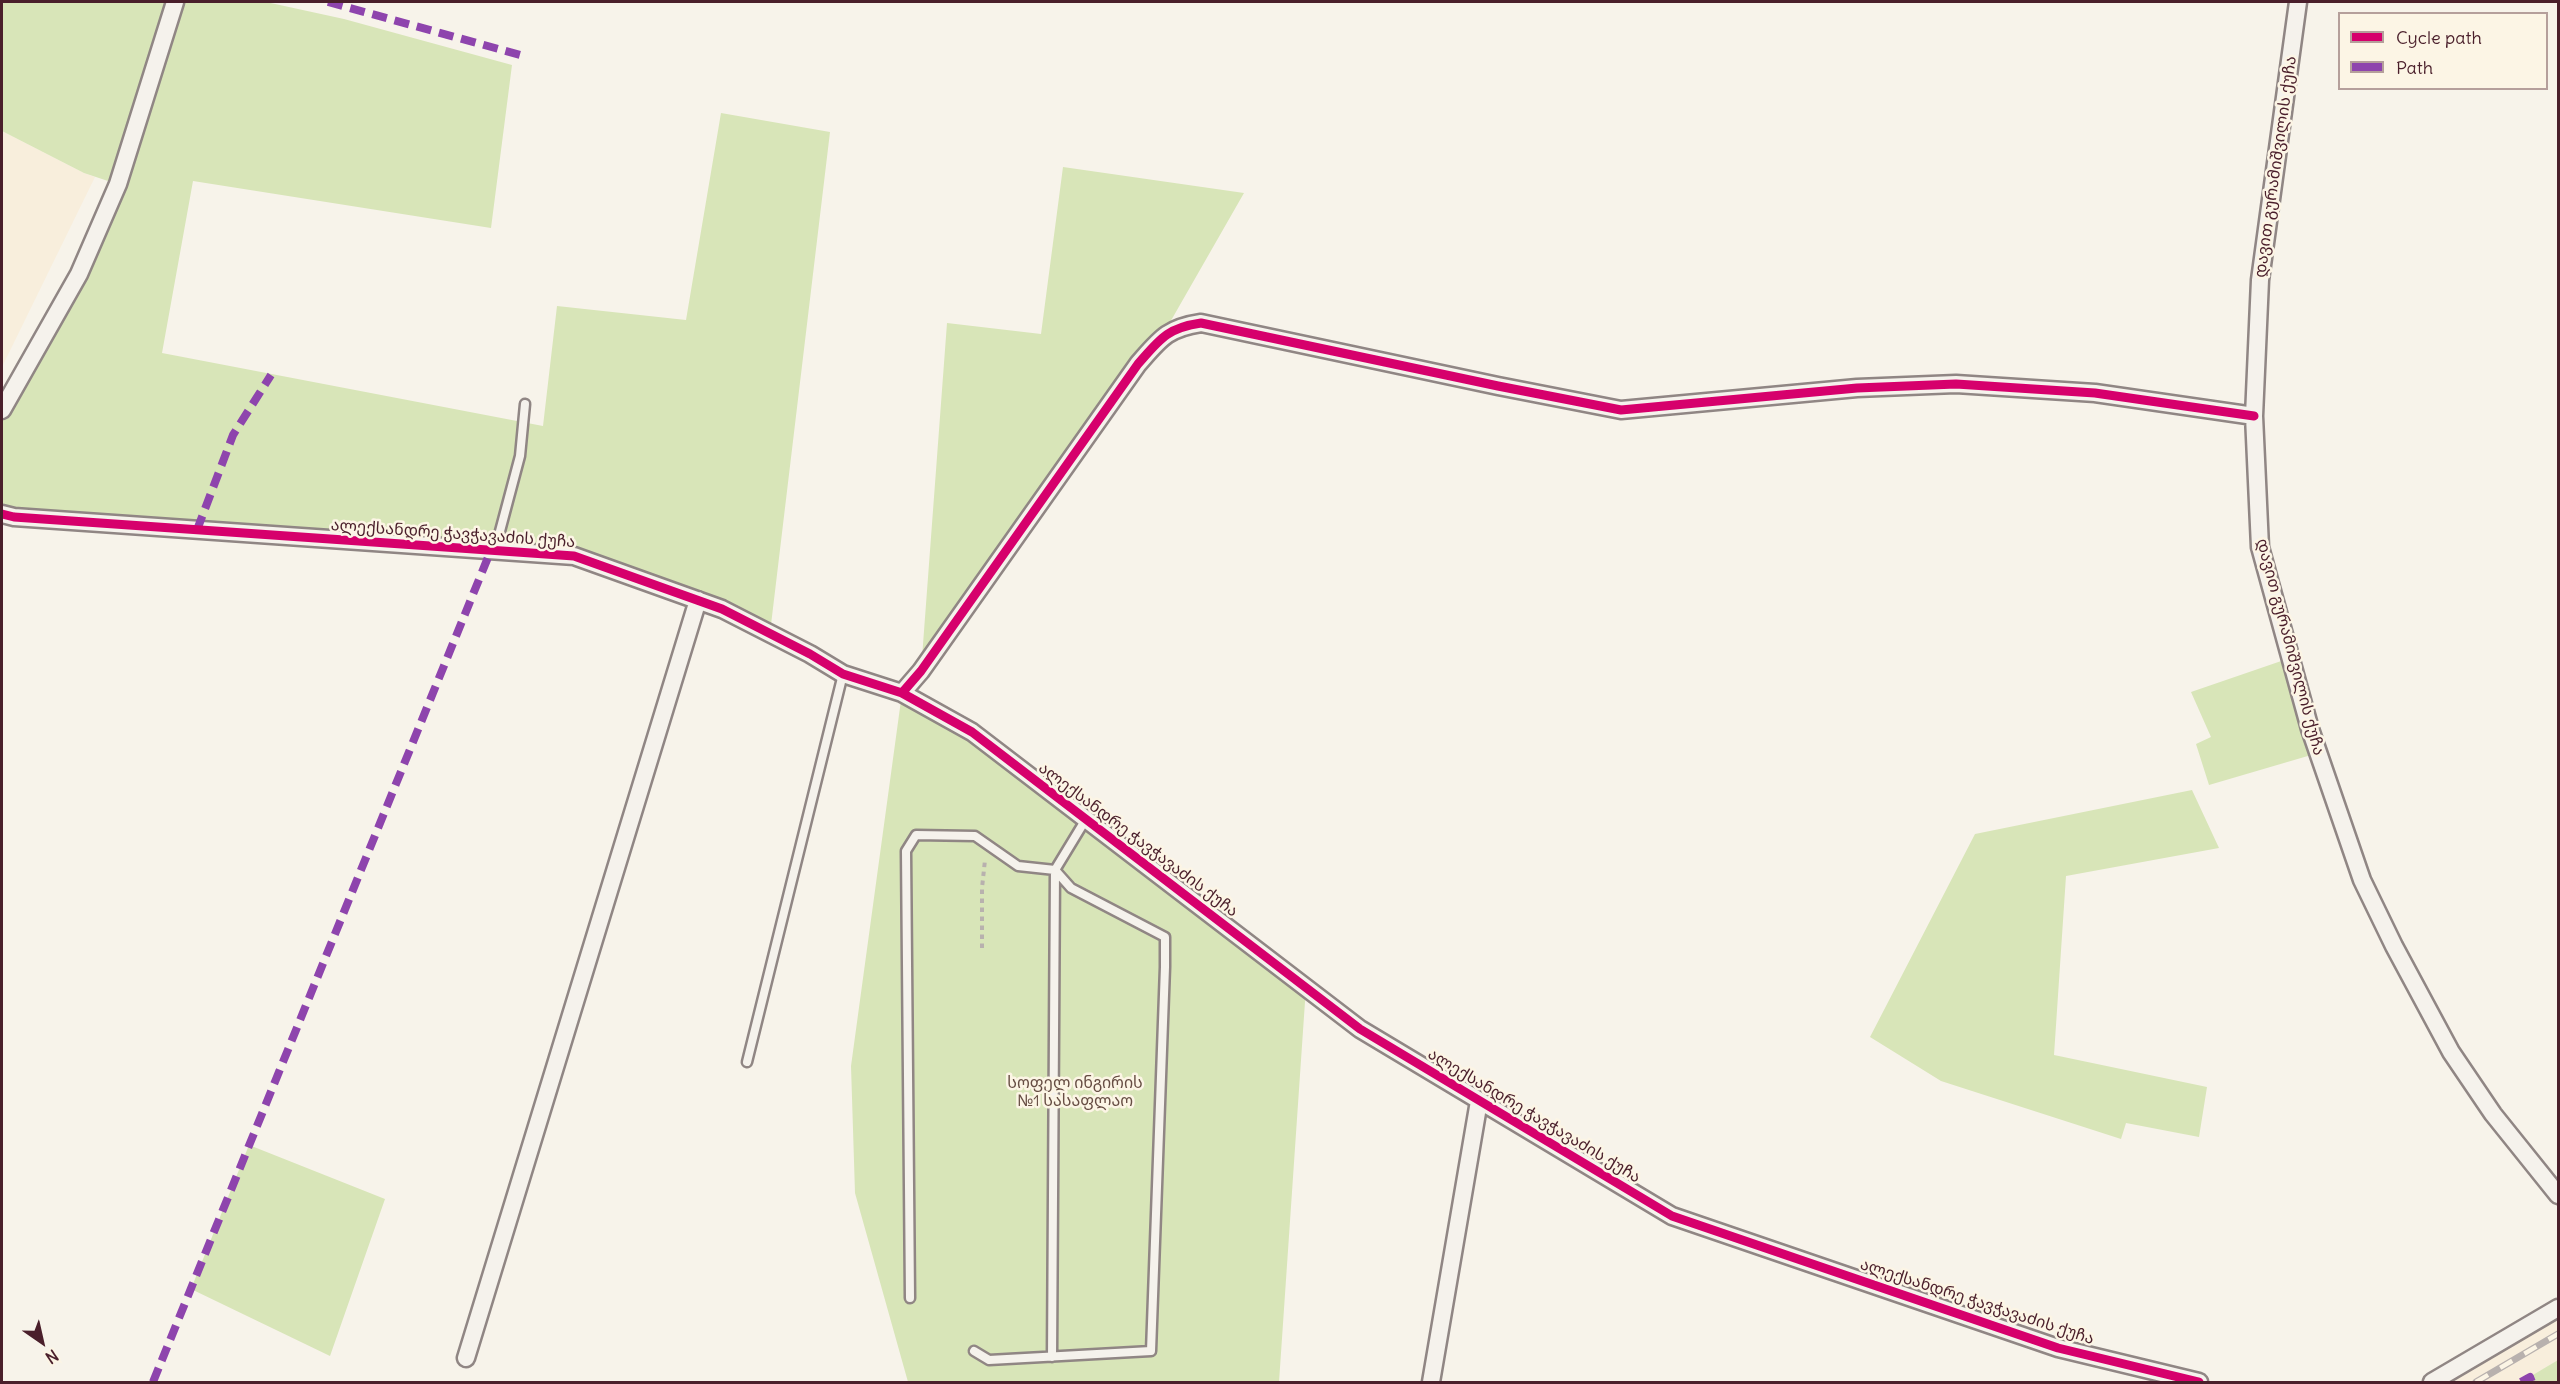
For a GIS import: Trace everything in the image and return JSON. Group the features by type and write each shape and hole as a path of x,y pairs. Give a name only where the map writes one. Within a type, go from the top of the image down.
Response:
{"street":[{"path":"2,410 79,274 118,184 175,2"},
{"name":"დავით გურამიშვილის ქუჩა","path":"2298,2 2260,280 2254,416 2260,547 2310,729 2362,880 2394,946 2451,1052 2493,1114 2559,1195"},
{"path":"902,693 921,671 1138,364 1161,338 1179,326 1201,323 1621,410 1857,388 1956,384 2095,393 2254,416"},
{"name":"ალექსანდრე ჭავჭავაძის ქუჩა","path":"2,514 25,518 574,556 698,600 744,620 843,674 902,693 972,732 1360,1029 1672,1216 2058,1348 2199,1383"},
{"path":"466,1358 698,600"},
{"path":"1431,1383 1479,1101"},
{"path":"2432,1383 2559,1308"}],"lane":[{"path":"495,550 520,456 525,404"},
{"path":"747,1062 843,674"},
{"path":"1052,1357 1055,870 1086,819"},
{"path":"910,1298 906,851 916,835 975,836 1018,866 1055,870 1071,888 1165,937 1165,967 1151,1351 989,1359 974,1351"}],"path":[{"path":"982,948 982,888 986,844"}],"shaded area":[{"path":"2,131 95,177 2,367"},
{"path":"2558,1308 2558,1360 2521,1382 2432,1382"}],"green space":[{"path":"2,2 266,2 344,19 512,65 491,228 193,181 162,353 543,426 557,306 686,320 721,113 830,132 770,633 574,556 2,514 2,410 117,184 84,173 2,131"},
{"path":"1063,167 1244,193 1161,338 921,671 947,323 1041,334"},
{"path":"2290,658 2318,753 2209,785 2196,744 2211,737 2191,692"},
{"name":"სოფელ ინგირის №1 სასაფლაო","path":"902,693 972,732 1306,987 1279,1382 908,1382 855,1193 851,1066"},
{"path":"2192,790 2219,848 2066,876 2054,1055 2207,1087 2199,1137 2126,1123 2121,1139 1941,1081 1870,1037 1975,834"},
{"path":"249,1145 385,1199 330,1356 191,1289"},
{"path":"2558,1360 2558,1382 2521,1382"}],"railway":[{"path":"2476,1382 2558,1334"}],"marked path":[{"path":"328,2 524,56"},
{"path":"197,530 233,435 271,375"},
{"path":"153,1382 491,550"},
{"path":"2521,1382 2530,1377 2532,1382"}],"cycle path":[{"path":"902,693 921,671 1138,364 1165,336 1189,325 1201,323 1621,410 1857,388 1956,384 2095,393 2254,416"},
{"path":"2,514 14,517 574,556 722,609 810,654 843,674 902,693 972,732 1360,1029 1672,1216 2058,1348 2199,1382"}]}
